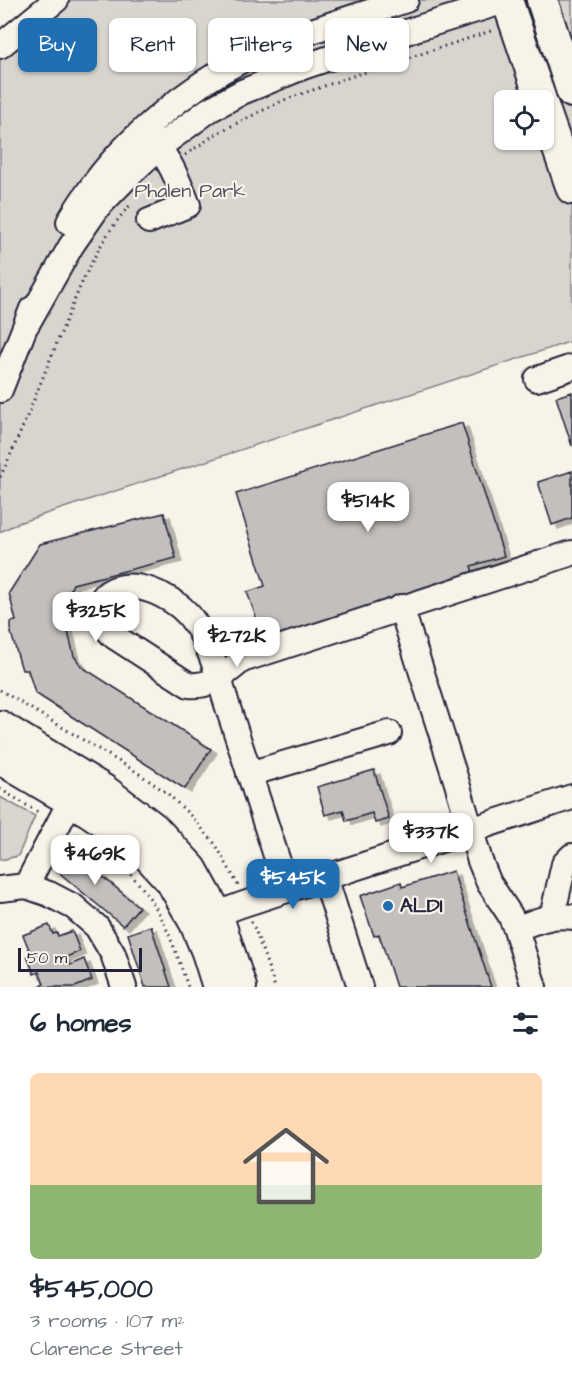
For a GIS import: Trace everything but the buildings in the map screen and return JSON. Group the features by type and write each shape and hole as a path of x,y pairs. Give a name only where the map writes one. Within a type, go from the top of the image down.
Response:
{"main road":[{"path":"508,0 538,90"},
{"path":"542,0 572,92"},
{"path":"554,137 572,189"},
{"path":"0,726 104,790 154,828 192,869 215,909 241,987"},
{"path":"0,759 64,812 88,811 137,844 171,881 215,909"},
{"path":"215,909 207,952 218,987"}],"street":[{"path":"0,46 56,0"},
{"path":"151,139 172,106 205,82 242,60 282,42 406,0"},
{"path":"0,390 27,324 43,274 65,228 89,190 118,155 270,80 418,28 508,0"},
{"path":"149,221 188,205 171,165 151,139"},
{"path":"537,379 572,367"},
{"path":"287,890 219,679 205,638 193,620 177,604 160,594 141,588 123,587 111,591 102,599 99,608 106,630 189,686 196,686 219,679 242,660 572,553"},
{"path":"401,608 480,861 489,883 510,915 534,987"},
{"path":"249,774 389,733"},
{"path":"215,909 287,890 572,797"},
{"path":"26,886 64,812"},
{"path":"516,929 541,920 562,917 564,864 572,856"},
{"path":"325,877 360,987"},
{"path":"0,889 26,886 49,894 74,907 97,927 113,954 124,987"}],"path":[{"path":"0,690 135,771 167,793 192,818 216,844 238,885 215,909"},
{"path":"0,789 64,812 140,884 160,916 188,987"},
{"path":"252,924 275,987"}],"green space":[{"name":"Phalen Park","path":"69,0 572,0 572,341 18,523 0,532 0,60 18,44 18,72 97,72 97,18 48,18"},
{"path":"0,797 35,816 18,856 0,860"}],"place":[{"name":"ALDI","path":"388,906"}]}
